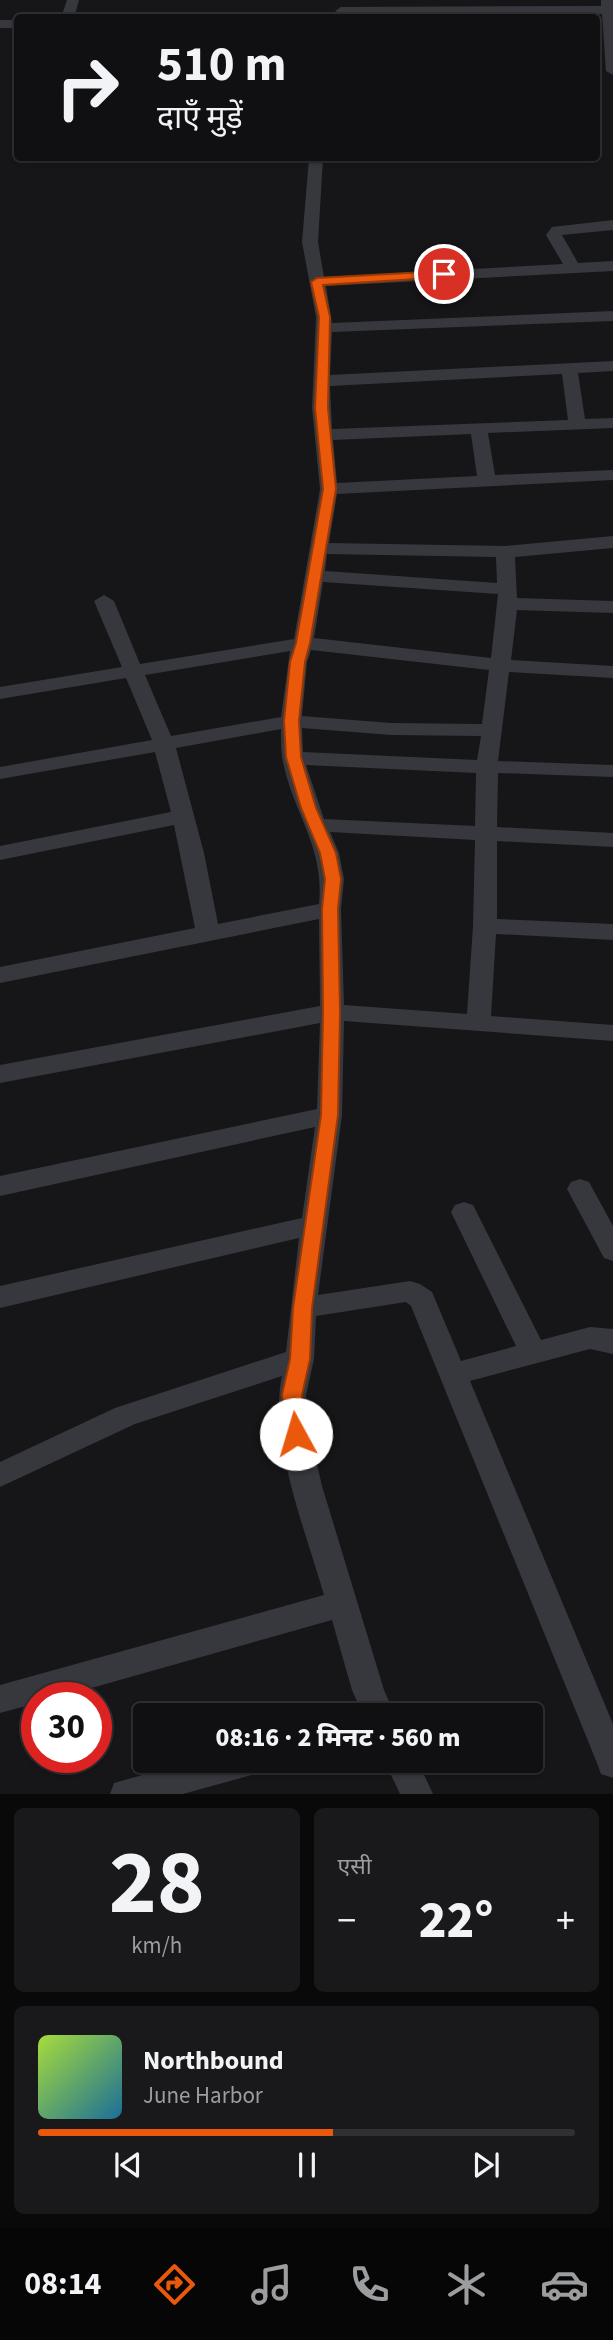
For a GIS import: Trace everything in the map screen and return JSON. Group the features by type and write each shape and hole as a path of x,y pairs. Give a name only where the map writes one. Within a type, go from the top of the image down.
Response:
{"street":[{"path":"341,9 610,7 613,71"},
{"path":"316,161 310,242 324,317 322,381 330,489 298,662 291,721 293,757 309,808 328,853 333,879 330,909 332,1012 329,1115 303,1308 300,1359 292,1395 296,1434 307,1486 374,1703"},
{"path":"572,267 554,235 557,230 613,225"},
{"path":"317,282 613,266"},
{"path":"322,328 613,316"},
{"path":"322,381 613,366"},
{"path":"569,368 577,425"},
{"path":"325,435 613,424"},
{"path":"478,429 488,482"},
{"path":"330,489 613,475"},
{"path":"318,548 505,552 613,542"},
{"path":"478,1023 485,926 487,767 507,596 505,552"},
{"path":"314,576 613,607"},
{"path":"104,601 164,744 184,816 208,934"},
{"path":"0,693 303,643 501,665 613,673"},
{"path":"0,773 291,721 391,729 492,730"},
{"path":"293,757 613,771"},
{"path":"0,853 184,816"},
{"path":"318,825 613,840"},
{"path":"0,975 330,909"},
{"path":"485,926 613,932"},
{"path":"0,1074 332,1012 613,1032"},
{"path":"0,1186 329,1115"},
{"path":"580,1189 613,1251"},
{"path":"464,1212 534,1354"},
{"path":"0,1297 314,1225"},
{"path":"303,1308 410,1291 422,1299 613,1762"},
{"path":"453,1374 590,1338 612,1340"},
{"path":"0,1475 125,1416 300,1359"},
{"path":"0,1699 342,1604"},
{"path":"126,1794 206,1773"},
{"path":"406,1773 417,1794"}],"route":[{"path":"296,1434 292,1395 300,1359 303,1308 329,1115 332,1012 330,909 333,879 328,853 309,808 293,757 291,721 298,662 330,489 321,408 324,317 317,282 444,274"}]}
